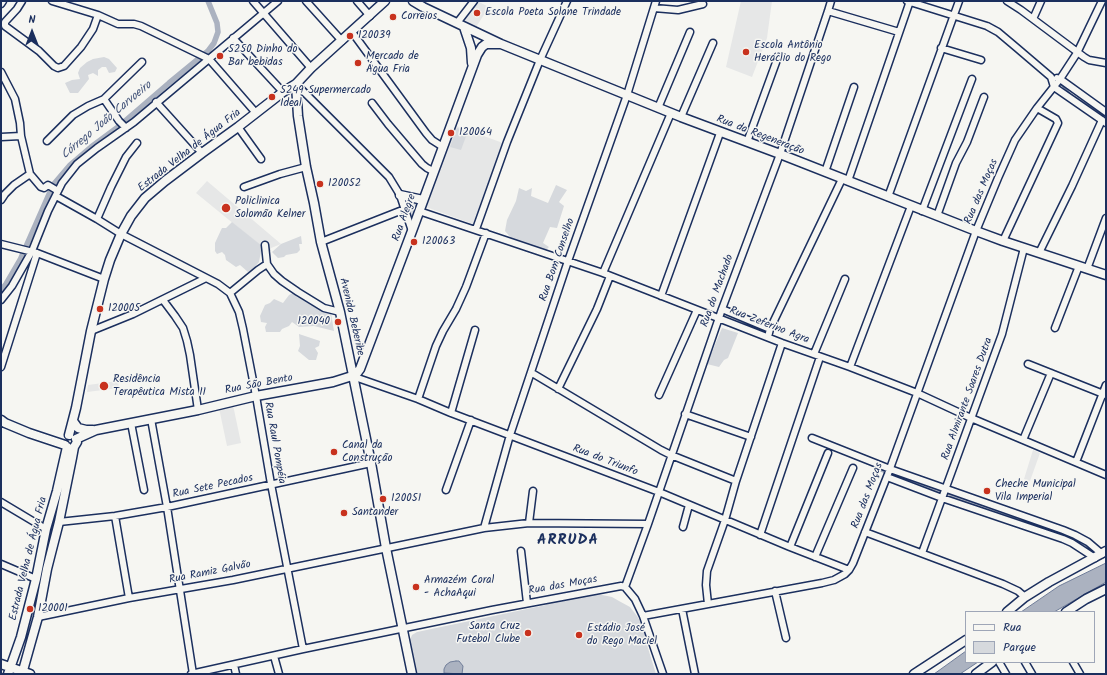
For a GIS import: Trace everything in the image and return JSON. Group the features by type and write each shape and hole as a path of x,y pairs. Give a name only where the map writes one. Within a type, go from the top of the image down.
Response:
{"main road":[{"path":"296,84 385,1"},
{"name":"Rua da Regeneração","path":"413,1 422,4 460,25 501,44 671,114 780,154 1003,241 1083,268 1105,273"},
{"name":"Rua Alegre","path":"460,25 471,48 473,65"},
{"name":"Rua Alegre","path":"352,376 360,370 479,51 484,45 501,44"},
{"name":"Estrada Velha de Água Fria","path":"9,671 18,636 36,579 46,529 69,442 91,331 104,279 121,234 131,216 146,198 165,181 283,92 296,84"},
{"name":"Avenida Beberibe","path":"296,84 298,116 306,166 321,242 340,312 412,674"},
{"path":"400,195 423,200"},
{"name":"Rua São Bento","path":"69,442 96,430 198,410 256,396 333,382 352,376"},
{"path":"1,420 29,433 69,442"},
{"path":"73,421 78,428 96,430"},
{"name":"Estrada Velha de Água Fria","path":"25,673 47,569 59,522 69,442"},
{"path":"1008,611 1025,597 1049,582 1101,554"},
{"path":"1068,611 1106,589"},
{"path":"914,674 965,641"},
{"path":"976,674 991,663"},
{"path":"1,664 9,671 25,673"}],"street":[{"path":"22,1 4,24 58,68 64,66 81,47 93,29 98,15"},
{"path":"52,1 98,15 118,24 134,24 141,26 207,58 256,113"},
{"path":"253,1 312,68"},
{"path":"1,367 31,251 54,190 62,183 77,164 156,102 207,58 278,1"},
{"path":"306,1 342,41"},
{"path":"357,1 370,16"},
{"path":"460,25 474,1"},
{"path":"476,229 507,142 540,60 567,1"},
{"name":"Rua Bom Conselho","path":"484,528 510,436 568,261 627,95 656,1"},
{"name":"Rua do Machado","path":"625,587 722,309 780,154 831,1"},
{"path":"768,337 770,329 845,180 899,32 908,1 987,26 998,32 1051,78 1054,87 1104,121 1039,253"},
{"path":"1007,1 1077,53 1089,60 1106,63"},
{"path":"1033,19 1041,1"},
{"name":"Rua das Moças","path":"849,570 854,563 889,472 976,231 998,178 1015,140 1037,108 1060,79 1077,53 1102,1"},
{"path":"888,197 958,2"},
{"path":"654,8 678,10 703,4"},
{"path":"828,11 899,32"},
{"path":"352,32 426,133 432,140 443,147"},
{"path":"658,108 690,32"},
{"path":"233,38 283,92"},
{"path":"680,117 713,43"},
{"path":"941,48 981,60"},
{"path":"747,142 778,57"},
{"path":"47,142 73,115 104,99 142,62"},
{"path":"1,72 15,99 20,123 20,136 30,174 41,187 44,188 47,185 121,234 218,284 230,293 267,264"},
{"path":"1051,78 1060,79 1106,111"},
{"path":"922,210 972,79"},
{"path":"296,84 389,177 400,195 412,231"},
{"path":"825,172 854,87"},
{"path":"936,216 956,163 967,142 984,97"},
{"path":"104,99 125,127"},
{"path":"156,102 202,153"},
{"path":"372,103 422,164 433,171"},
{"path":"1003,241 1058,123 1056,119 1037,108"},
{"path":"603,273 671,114"},
{"path":"238,127 261,159"},
{"path":"661,296 720,133"},
{"path":"1,137 20,136"},
{"path":"97,219 126,157 137,143"},
{"path":"244,187 306,166"},
{"path":"1,200 14,185 30,174"},
{"path":"850,367 911,206"},
{"path":"321,242 405,209"},
{"name":"Rua Zeferino Agra","path":"419,210 603,273 817,356 850,367 917,393 971,418 1106,475"},
{"path":"1055,328 1106,218"},
{"path":"418,399 436,346 466,287 486,233"},
{"path":"1,244 31,251 104,279"},
{"path":"266,245 267,264 274,274 298,292 324,308 340,312"},
{"name":"Rua Almirante Soares Dutra","path":"922,553 1002,334 1024,248"},
{"path":"1,300 12,286 31,251"},
{"path":"558,389 597,309 610,276"},
{"path":"91,331 133,314 206,278"},
{"path":"760,535 817,356 845,279"},
{"name":"Rua Raul Pompéia","path":"230,293 239,312 303,649"},
{"path":"163,300 183,328 187,340 198,410"},
{"name":"Rua Zeferino Agra","path":"722,309 770,329"},
{"path":"659,395 697,310"},
{"path":"451,413 475,330"},
{"path":"708,604 706,585 707,571 725,520 736,481 782,342"},
{"path":"1028,364 1104,395"},
{"path":"532,373 661,450 736,481"},
{"path":"1023,440 1051,373"},
{"name":"Rua do Triunfo","path":"352,376 418,399 510,436 659,492 760,535 849,570"},
{"path":"1076,462 1104,395 1106,385"},
{"path":"685,414 751,437"},
{"path":"151,419 167,507 192,674"},
{"path":"446,490 471,420"},
{"path":"130,423 144,490"},
{"path":"812,438 883,466 889,472 1101,554"},
{"path":"790,547 828,453"},
{"name":"Rua Sete Pecados","path":"59,522 115,516 167,507 371,463"},
{"path":"815,557 854,468"},
{"path":"889,472 944,493 1069,533 1088,542 1101,554"},
{"path":"528,523 533,491"},
{"path":"1,502 46,529"},
{"path":"683,527 689,505"},
{"path":"115,516 129,598"},
{"name":"Rua Ramiz Galvão","path":"38,617 484,528 528,523 648,524"},
{"path":"865,532 1007,586 1018,591 1025,597"},
{"path":"521,551 527,603"},
{"path":"1,564 36,579"},
{"path":"643,616 834,580 849,570"},
{"name":"Rua das Moças","path":"192,674 402,628 527,603 615,587 625,587"},
{"path":"625,587 635,599 643,616 663,674"},
{"path":"775,591 786,638"},
{"path":"682,609 694,674"},
{"path":"274,656 278,674"},
{"path":"1000,663 1006,674"},
{"path":"1026,663 1032,674"},
{"path":"1074,663 1080,674"},
{"path":"234,665 236,674"}],"shaded area":[{"name":"Escola Antônio Heráclio do Rego","path":"741,1 772,1 767,38 752,77 726,67"},
{"name":"Escola Poeta Solane Trindade","path":"479,2 489,7 476,27 465,22 465,20"},
{"path":"456,126 503,143 473,224 426,207"},
{"name":"Policlinica Solomão Kelner","path":"207,181 281,244 271,248 271,251 267,251 196,193"},
{"name":"Residência Terapêutica Mista II","path":"118,381 119,388 87,392 88,385"},
{"path":"233,405 241,443 227,446 219,408"},
{"path":"1033,450 1040,453 1030,481 1024,479"},
{"path":"1106,563 1106,582 1056,611 1022,611 1059,586"},
{"path":"965,652 965,663 976,663 960,674 934,674"},
{"path":"459,661 463,666 462,674 444,673 446,665 450,662"}],"green space":[{"path":"104,57 109,59 117,68 115,72 109,73 106,67 102,67 98,70 98,76 93,73 88,75 89,79 78,93 70,93 65,83 80,79 78,73 80,68 87,62"},
{"path":"457,128 468,131 461,150 450,147"},
{"path":"556,185 567,190 559,202 564,206 557,228 550,227 543,243 549,247 545,251 511,238 505,231 507,220 516,201 519,188 526,191 532,188 531,196 548,203"},
{"path":"405,202 418,203 411,223"},
{"path":"232,222 262,246 259,262 248,272 240,265 236,267 226,260 225,255 222,252 217,254 215,251 215,243 222,228 226,228"},
{"path":"301,236 302,244 299,244 300,250 297,253 278,258 272,252 281,244"},
{"path":"293,293 319,305 331,313 334,331 314,326 299,327 292,322 280,332 266,332 265,327 267,323 261,322 260,316 265,305 274,299 283,303 289,295"},
{"path":"722,328 738,333 728,358 724,360 719,367 707,364"},
{"path":"299,334 320,341 319,346 315,348 318,353 316,360 309,360 298,351 300,346"},
{"name":"Estádio José do Rego Maciel","path":"597,594 612,597 630,607 637,616 643,626 656,674 417,674 410,640 412,635 417,632 546,605 546,603"}],"waterway":[{"name":"Córrego João Carvoeiro","path":"1,290 20,260 53,185 70,165 118,127 208,51 214,43 218,32 217,23 208,1"},
{"path":"1059,83 1072,95 1106,116"},
{"path":"881,469 1013,519"},
{"path":"1029,525 1046,529 1053,533 1077,540 1087,547"}],"place":[{"name":"Escola Poeta Solane Trindade","path":"477,13"},
{"name":"Correios","path":"393,17"},
{"name":"120039","path":"350,36"},
{"name":"Escola Antônio Heráclio do Rego","path":"746,52"},
{"name":"5250 Dinho do Bar bebidas","path":"220,56"},
{"name":"Mercado de Água Fria","path":"358,63"},
{"name":"5249 Supermercado Ideal","path":"272,97"},
{"name":"120064","path":"451,133"},
{"name":"120052","path":"320,184"},
{"name":"Policlinica Solomão Kelner","path":"226,208"},
{"name":"120063","path":"414,242"},
{"name":"120005","path":"100,309"},
{"name":"120040","path":"338,322"},
{"name":"Residência Terapêutica Mista II","path":"104,386"},
{"name":"Canal da Construção","path":"334,452"},
{"name":"Cheche Municipal Vila Imperial","path":"987,491"},
{"name":"120051","path":"383,499"},
{"name":"Santander","path":"344,513"},
{"name":"Armazém Coral - AchaAqui","path":"416,587"},
{"name":"120001","path":"30,609"},
{"name":"Santa Cruz Futebol Clube","path":"528,633"},
{"name":"Estádio José do Rego Maciel","path":"579,635"}],"district":[{"name":"ARRUDA","path":"568,541"}]}
